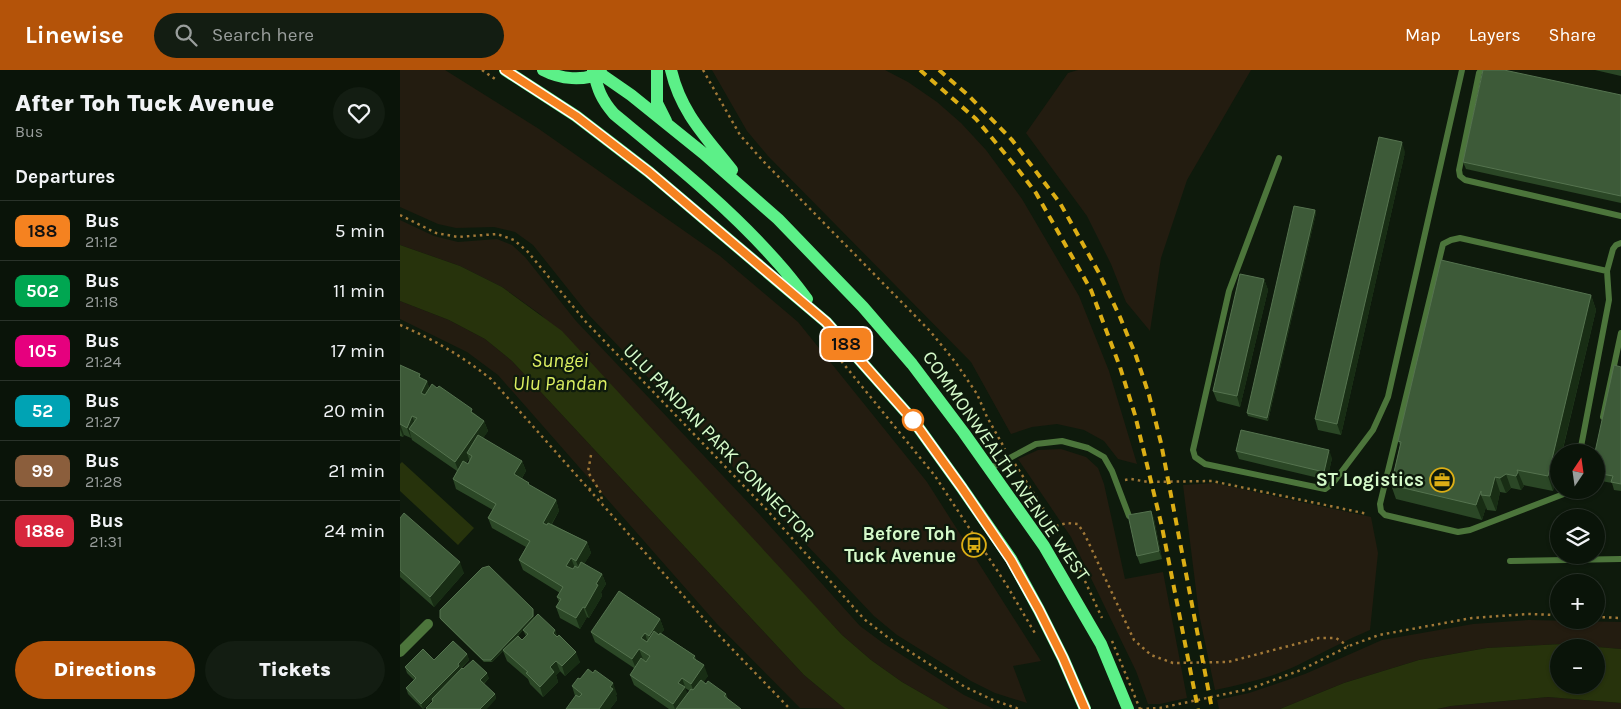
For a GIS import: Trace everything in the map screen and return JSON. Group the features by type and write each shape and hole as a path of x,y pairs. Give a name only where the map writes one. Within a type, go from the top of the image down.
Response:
{"main road":[{"path":"543,70 568,78 597,72 598,89 603,101 614,114 706,192 778,263 826,322 913,420 1011,560 1063,658 1085,709"},
{"path":"657,70 657,103 668,125"},
{"path":"670,70 675,87 691,118 753,196"},
{"name":"COMMONWEALTH AVENUE WEST","path":"597,72 668,125 753,196 813,254 906,356 1044,546 1106,643 1130,709"},
{"path":"502,75 576,116 649,172 826,322"}],"street":[{"path":"400,652 428,624"}],"lane":[{"path":"1278,158 1229,291 1193,450 1195,457 1205,464 1325,489 1332,483 1373,430 1388,397 1462,70"},
{"path":"1481,70 1459,170 1460,176 1465,180 1621,216"},
{"path":"1551,499 1470,530 1458,532 1385,515 1381,511 1380,504 1443,244 1460,238 1607,271"},
{"path":"1582,444 1609,300 1607,271 1613,249 1621,243"},
{"path":"1601,425 1621,334"},
{"path":"989,469 1010,456 1036,444 1062,441 1088,448 1104,457 1112,471 1129,516"},
{"path":"1510,561 1621,559"}],"path":[{"path":"482,70 502,75"},
{"path":"703,70 740,135 930,332 956,363 977,394 991,426 1073,555 1105,625"},
{"name":"ULU PANDAN PARK CONNECTOR","path":"400,215 436,232 458,237 497,234 514,240 528,252 586,322 766,509 864,619 890,639 965,686 992,700 1019,709"},
{"path":"400,325 434,340 465,359 491,379 712,628 790,709"},
{"path":"828,344 934,476 1006,584 1038,639"},
{"path":"591,455 588,472 601,493 602,504"},
{"path":"1116,481 1131,479 1148,482 1212,481 1368,514"},
{"path":"589,490 593,486"},
{"path":"1056,526 1067,523 1078,524 1085,535 1134,640 1151,655 1173,663 1228,662 1319,638 1336,638 1349,646"},
{"path":"1130,709 1160,708 1249,690 1301,670 1349,646 1379,635 1472,618 1528,614 1550,615"},
{"path":"1605,617 1621,618"},
{"path":"1108,633 1106,643 1140,709"}],"shaded area":[{"path":"400,70 445,70 539,129 720,256 798,322 927,482 1041,661 1013,666 1027,703 995,693 971,681 897,635 874,616 588,314 533,245 515,232 494,227 456,228 438,224 400,207"},
{"path":"712,70 885,70 908,82 937,102 961,123 986,150 1022,199 1079,296 1109,371 1137,464 1118,459 1104,441 1084,430 1057,424 1032,427 1011,434 971,362 768,156 747,131"},
{"path":"1078,70 1251,70 1187,180 1161,258 1150,331 1126,302 1111,264 1087,216 1026,133 1068,73"},
{"path":"400,220 434,236 458,242 497,239 512,245 525,257 576,321 760,515 860,626 964,695 994,709 949,709 902,682 871,660 842,635 541,315 502,287 460,266 400,245"},
{"path":"400,301 449,320 485,339 512,361 804,675 845,709 800,708 717,624 498,375 467,352 400,319"},
{"path":"1061,449 1086,457 1098,468 1104,484 1125,579 1163,572 1187,698 1160,704 1148,704 1136,671 1071,537 1018,459 1038,450"},
{"path":"1214,483 1371,517 1378,553 1370,630 1280,673 1248,683 1215,690 1199,614 1183,485"},
{"path":"1550,620 1550,629 1605,629 1605,622 1621,622 1621,649 1605,648 1605,639 1550,639 1550,645 1487,648 1419,660 1344,683 1280,709 1219,709 1217,700 1249,693 1305,674 1382,640 1473,624"},
{"path":"1548,697 1621,703 1621,709 1437,709 1451,706"}],"water":[{"name":"Sungei Ulu Pandan","path":"400,245 460,266 502,287 562,331 842,635 871,660 902,682 949,709 845,709 804,675 512,361 485,339 449,320 400,301"},
{"path":"402,462 474,528 458,545 400,491 400,464"},
{"path":"1550,645 1550,694 1605,694 1605,648 1621,649 1621,703 1548,697 1437,709 1280,709 1344,683 1419,660 1487,648"}],"building":[{"path":"1483,70 1504,70 1621,95 1621,196 1463,162"},
{"path":"1379,137 1402,142 1337,424 1315,419"},
{"path":"1294,206 1315,210 1267,418 1247,413"},
{"path":"1441,260 1591,295 1556,444 1550,444 1548,476 1517,470 1516,476 1506,474 1500,478 1495,477 1490,496 1481,495 1481,491 1476,505 1391,485 1401,442 1398,441"},
{"path":"1240,274 1264,279 1237,396 1213,391"},
{"path":"400,365 420,374 419,377 427,381 421,393 425,395 432,384 437,388 439,386 472,409 471,412 484,421 455,462 409,429 417,418 412,416 407,428 400,424"},
{"path":"1614,365 1621,367 1621,484 1611,482 1613,476 1605,475 1605,444 1597,444"},
{"path":"1241,430 1329,450 1324,472 1236,451"},
{"path":"478,435 522,461 514,474 556,500 543,523 547,525 548,523 587,542 576,561 571,558 566,566 573,569 575,566 578,568 581,562 602,574 585,608 583,607 576,618 556,607 561,599 557,597 563,587 519,560 530,541 488,518 496,504 453,479 463,461 468,464 472,456 467,453"},
{"path":"1151,511 1159,551 1137,556 1128,515"},
{"path":"404,513 460,562 430,597 400,570 400,518"},
{"path":"489,566 533,609 533,616 491,660 483,660 440,618 440,610 482,568"},
{"path":"619,591 660,619 649,636 645,633 641,638 647,642 654,631 659,635 660,633 695,656 693,658 704,665 691,684 682,678 678,683 685,687 673,704 630,675 641,658 646,662 650,656 639,649 632,659 591,632"},
{"path":"538,614 555,630 553,633 557,637 559,635 576,652 562,666 556,661 550,667 554,672 540,687 526,673 528,672 503,650 518,636 522,640 528,634 523,630"},
{"path":"453,641 467,654 458,664 459,666 421,704 406,688 416,678 405,667 423,649 434,660"},
{"path":"473,660 487,673 480,680 495,694 480,709 427,709 433,701 432,699 462,668"},
{"path":"588,669 593,673 595,670 613,683 610,687 613,689 599,709 566,709 576,695 579,697 582,694 572,686"},
{"path":"701,680 706,684 708,681 726,694 724,696 741,709 676,709 691,689 693,690"}],"railway":[{"path":"920,70 976,119 1017,168 1036,193 1091,290 1120,367 1135,415 1162,527 1198,709"},
{"path":"939,70 969,96 1012,140 1060,203 1099,273 1120,317 1149,395 1161,443 1212,709"}],"bus line":[{"name":"188","path":"505,70 576,116 649,172 826,322 913,420 1011,560 1063,658 1085,709"}],"place":[{"name":"ST Logistics","path":"1442,480"},
{"name":"Before Toh Tuck Avenue","path":"974,545"}]}
